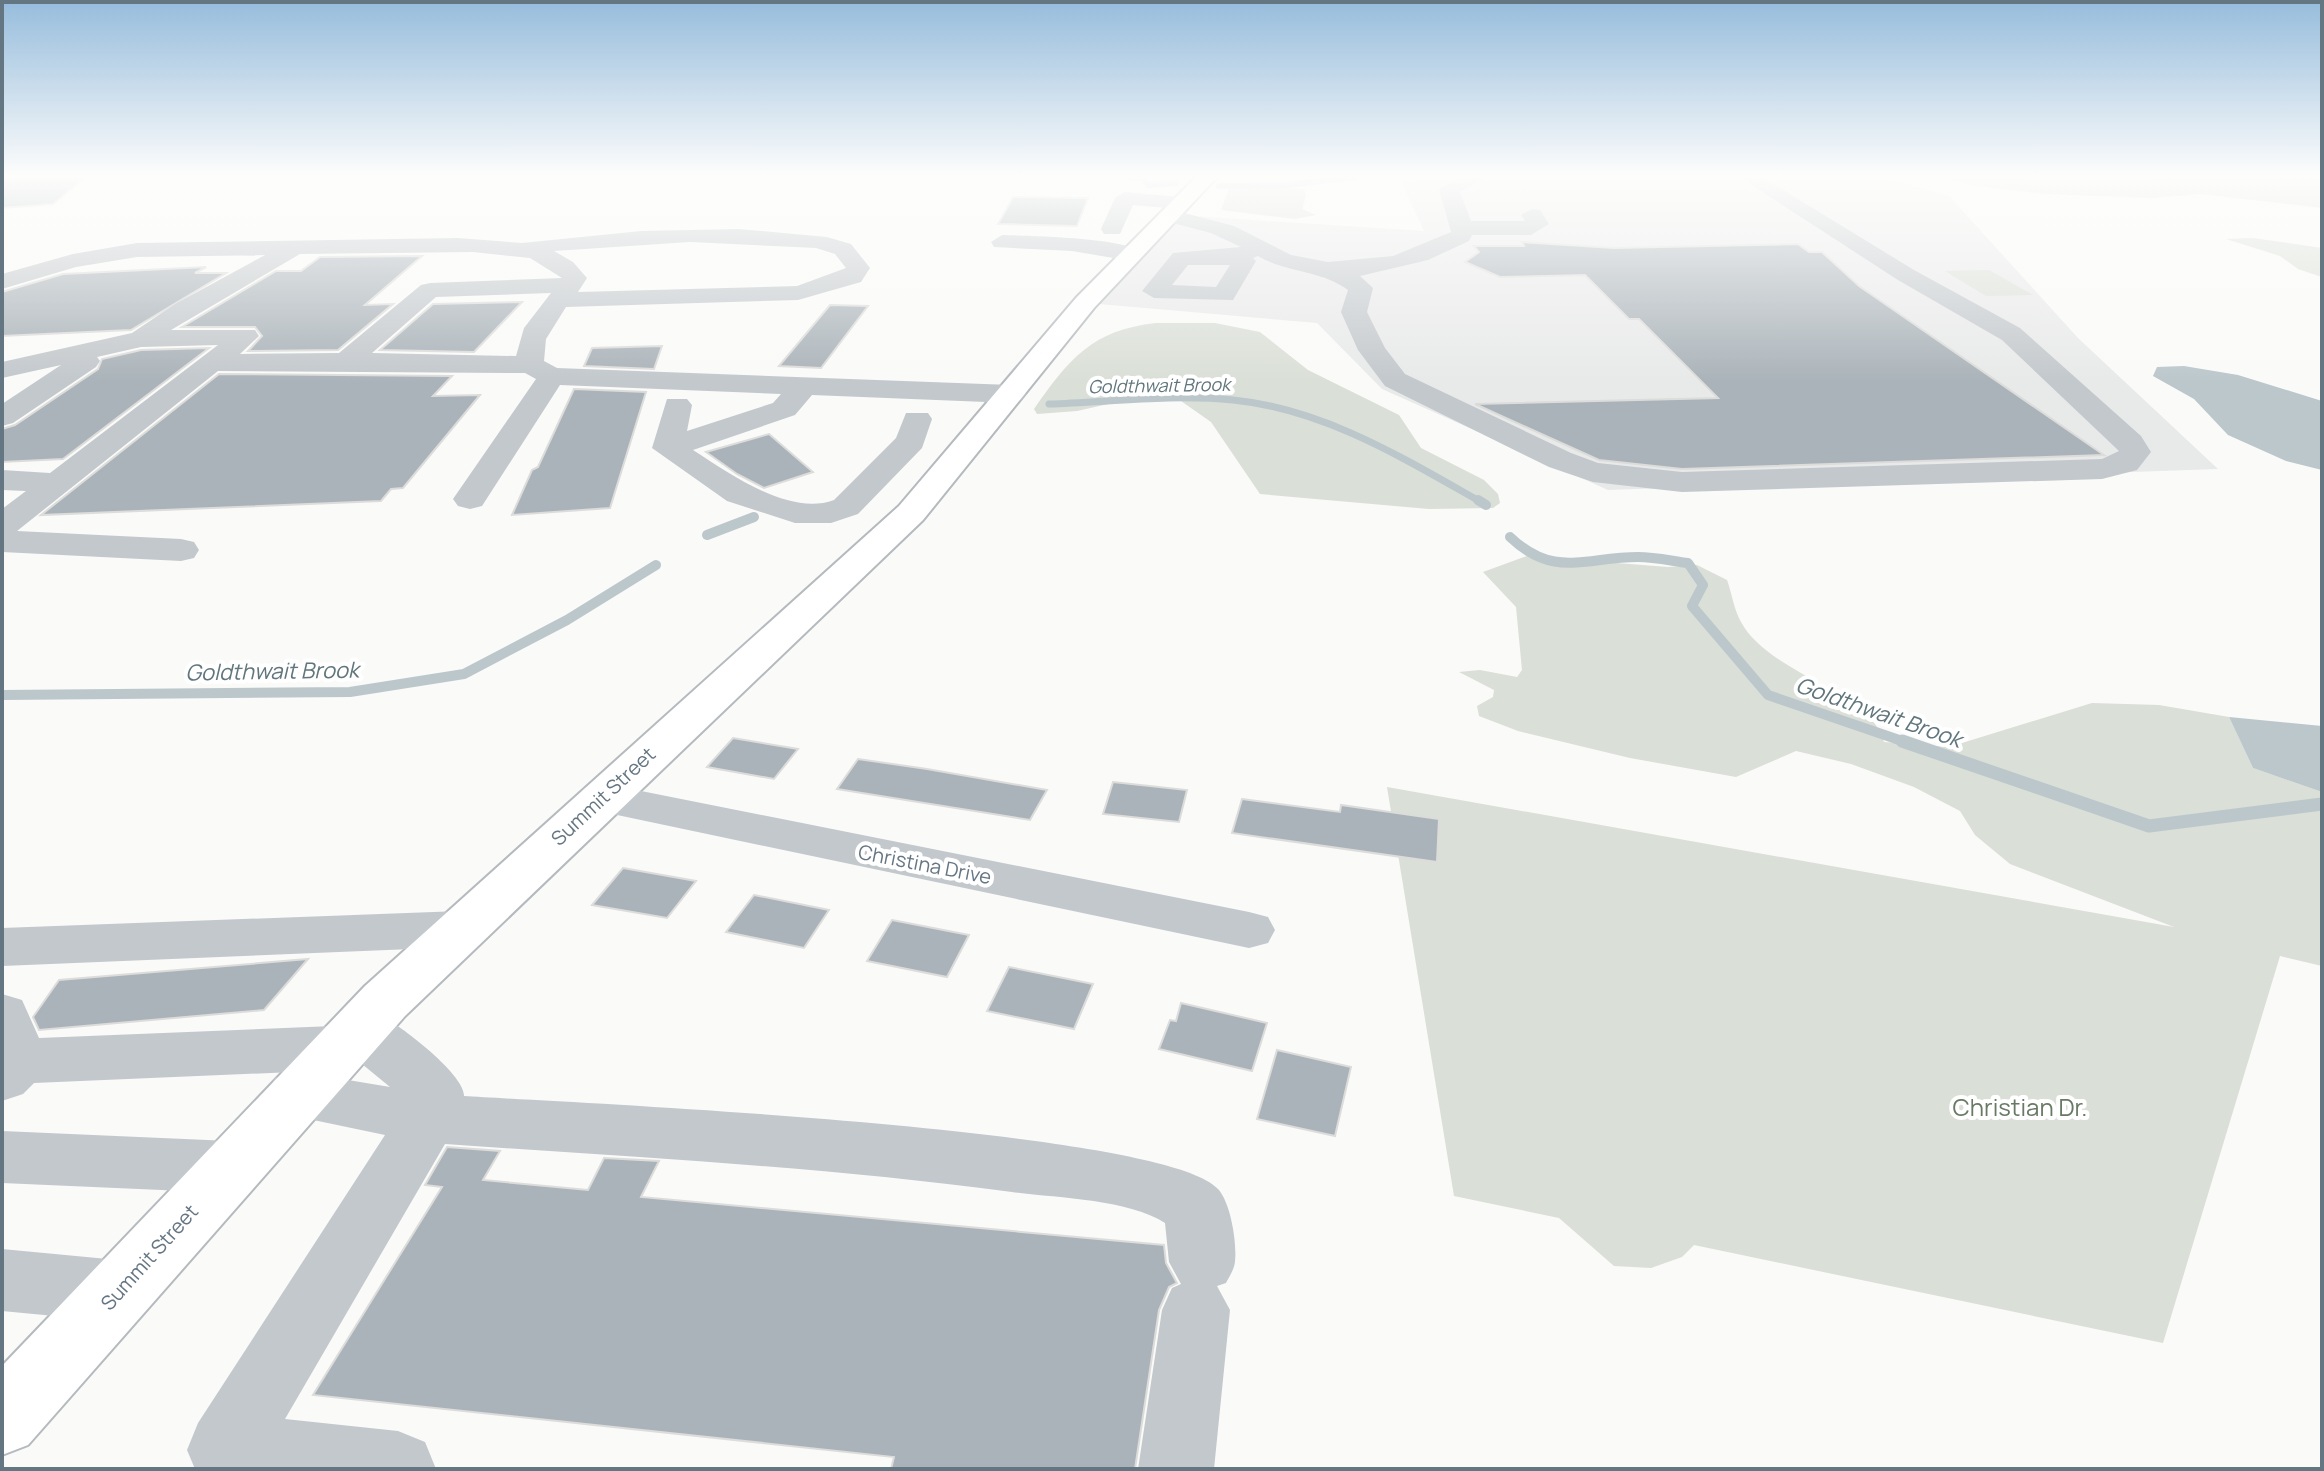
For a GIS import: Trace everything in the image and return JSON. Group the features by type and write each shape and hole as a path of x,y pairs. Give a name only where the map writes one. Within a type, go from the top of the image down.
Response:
{"main road":[{"name":"Summit Street","path":"2,1419 296,1095 460,929 895,529 963,453 1133,246"}],"street":[{"path":"2,282 109,253 189,247 423,246"},
{"path":"466,246 517,250 557,246"},
{"path":"346,361 430,290 798,293 852,277 858,268 850,255 833,246"},
{"path":"1223,257 1254,246 1304,265 1336,269 1377,266 1441,246"},
{"path":"1336,269 1361,288 1354,312 1372,350 1395,380 1560,460 1593,472 1655,481 1749,482 2102,469 2126,463 2135,452 2011,334 1859,246"},
{"path":"141,339 184,309 295,248"},
{"path":"470,499 540,380 528,343 539,323 575,278 565,264 517,250"},
{"path":"2,370 141,339 246,336 2,526"},
{"path":"2,417 104,348"},
{"path":"213,363 346,361 540,380 794,398 911,433 963,453"},
{"path":"540,380 677,405 937,392 1011,394"},
{"path":"668,448 739,494 795,513 831,513 846,507 911,433 937,392"},
{"path":"668,448 794,398"},
{"path":"668,448 677,405"},
{"path":"2,480 57,483"},
{"path":"2,541 181,550"},
{"name":"Christina Drive","path":"601,798 1249,930"},
{"path":"2,947 460,929"},
{"path":"8,1051 351,1038 435,1091 428,1118 225,1450 398,1469"},
{"path":"296,1095 428,1118 887,1150 1087,1175 1167,1191 1196,1209 1199,1286 1176,1469"},
{"path":"2,1157 230,1167"},
{"path":"2,1280 118,1291"}],"shaded area":[{"path":"1150,246 1994,246 2078,338 2218,469 1608,490 1382,389 1317,323 1099,304"},
{"path":"2184,366 2238,375 2322,401 2322,470 2286,461 2228,435 2194,399 2153,376 2157,367"},
{"path":"2229,717 2322,726 2322,792 2253,768"}],"green space":[{"path":"2247,246 2322,248 2322,277 2298,269 2280,256"},
{"path":"1989,270 2033,295 1986,296 1945,271"},
{"path":"1156,323 1215,323 1260,332 1308,370 1399,415 1421,448 1484,480 1498,494 1500,503 1493,508 1429,509 1260,494 1211,422 1171,394 1162,392 1077,411 1037,414 1034,409 1047,391 1084,350 1115,332"},
{"name":"Christian Dr.","path":"1527,556 1668,567 1697,565 1727,580 1741,622 1754,640 1795,670 1862,711 1876,726 1884,742 1949,747 2092,703 2159,705 2229,717 2253,768 2322,792 2322,966 2280,956 2163,1343 1694,1245 1682,1257 1651,1268 1614,1266 1559,1218 1454,1196 1387,787 2174,927 2010,864 1975,835 1960,811 1914,787 1851,764 1796,751 1736,777 1630,758 1518,731 1479,716 1477,706 1493,697 1494,690 1459,672 1480,670 1517,677 1522,670 1516,607 1483,572"}],"building":[{"path":"1474,246 1800,246 1809,252 1822,252 1859,286 2104,455 1682,469 1599,460 1475,404 1718,398 1639,319 1629,319 1585,275 1500,277 1465,262 1479,252"},
{"path":"422,256 365,305 393,304 338,350 248,351 262,336 255,327 182,327 276,271 301,271 320,257"},
{"path":"206,267 195,273 226,273 131,330 2,336 2,292 63,274"},
{"path":"522,302 474,352 380,350 433,304"},
{"path":"830,305 868,306 821,368 779,366"},
{"path":"662,346 654,369 584,366 592,348"},
{"path":"209,348 63,459 2,462 2,429 15,425 98,369 102,359 141,350"},
{"path":"219,374 452,376 433,396 480,395 403,488 391,489 381,501 41,515"},
{"path":"574,389 646,392 610,508 512,515 532,470 538,467"},
{"path":"769,434 813,472 764,488 706,452"},
{"path":"733,738 798,749 774,779 707,767"},
{"path":"858,759 1047,790 1030,820 837,789"},
{"path":"1113,782 1187,790 1179,822 1103,814"},
{"path":"1242,799 1340,812 1341,805 1439,819 1437,862 1232,833"},
{"path":"623,868 696,881 667,918 592,905"},
{"path":"754,895 829,910 804,948 726,932"},
{"path":"892,920 969,935 947,977 867,961"},
{"path":"308,959 264,1010 39,1030 33,1017 59,980"},
{"path":"1009,967 1093,984 1074,1029 987,1011"},
{"path":"1181,1003 1267,1023 1252,1071 1159,1049 1170,1020 1176,1021"},
{"path":"1277,1050 1351,1067 1335,1136 1257,1119"},
{"path":"447,1147 500,1151 483,1180 588,1190 604,1158 659,1161 641,1197 1164,1245 1166,1263 1177,1283 1169,1287 1159,1310 1135,1469 891,1469 894,1457 313,1395 442,1187 425,1185"}],"waterway":[{"name":"Goldthwait Brook","path":"1049,404 1187,398 1267,405 1362,438 1481,502"},
{"name":"Goldthwait Brook","path":"1478,500 1486,505"},
{"name":"Goldthwait Brook","path":"707,535 754,517"},
{"name":"Goldthwait Brook","path":"1510,537 1526,550 1556,562 1638,557 1688,563 1703,585 1692,606 1768,695 1908,743"},
{"name":"Goldthwait Brook","path":"2,695 350,692 464,674 567,620 656,565"},
{"name":"Goldthwait Brook","path":"1902,741 2149,826 2322,804"}]}
